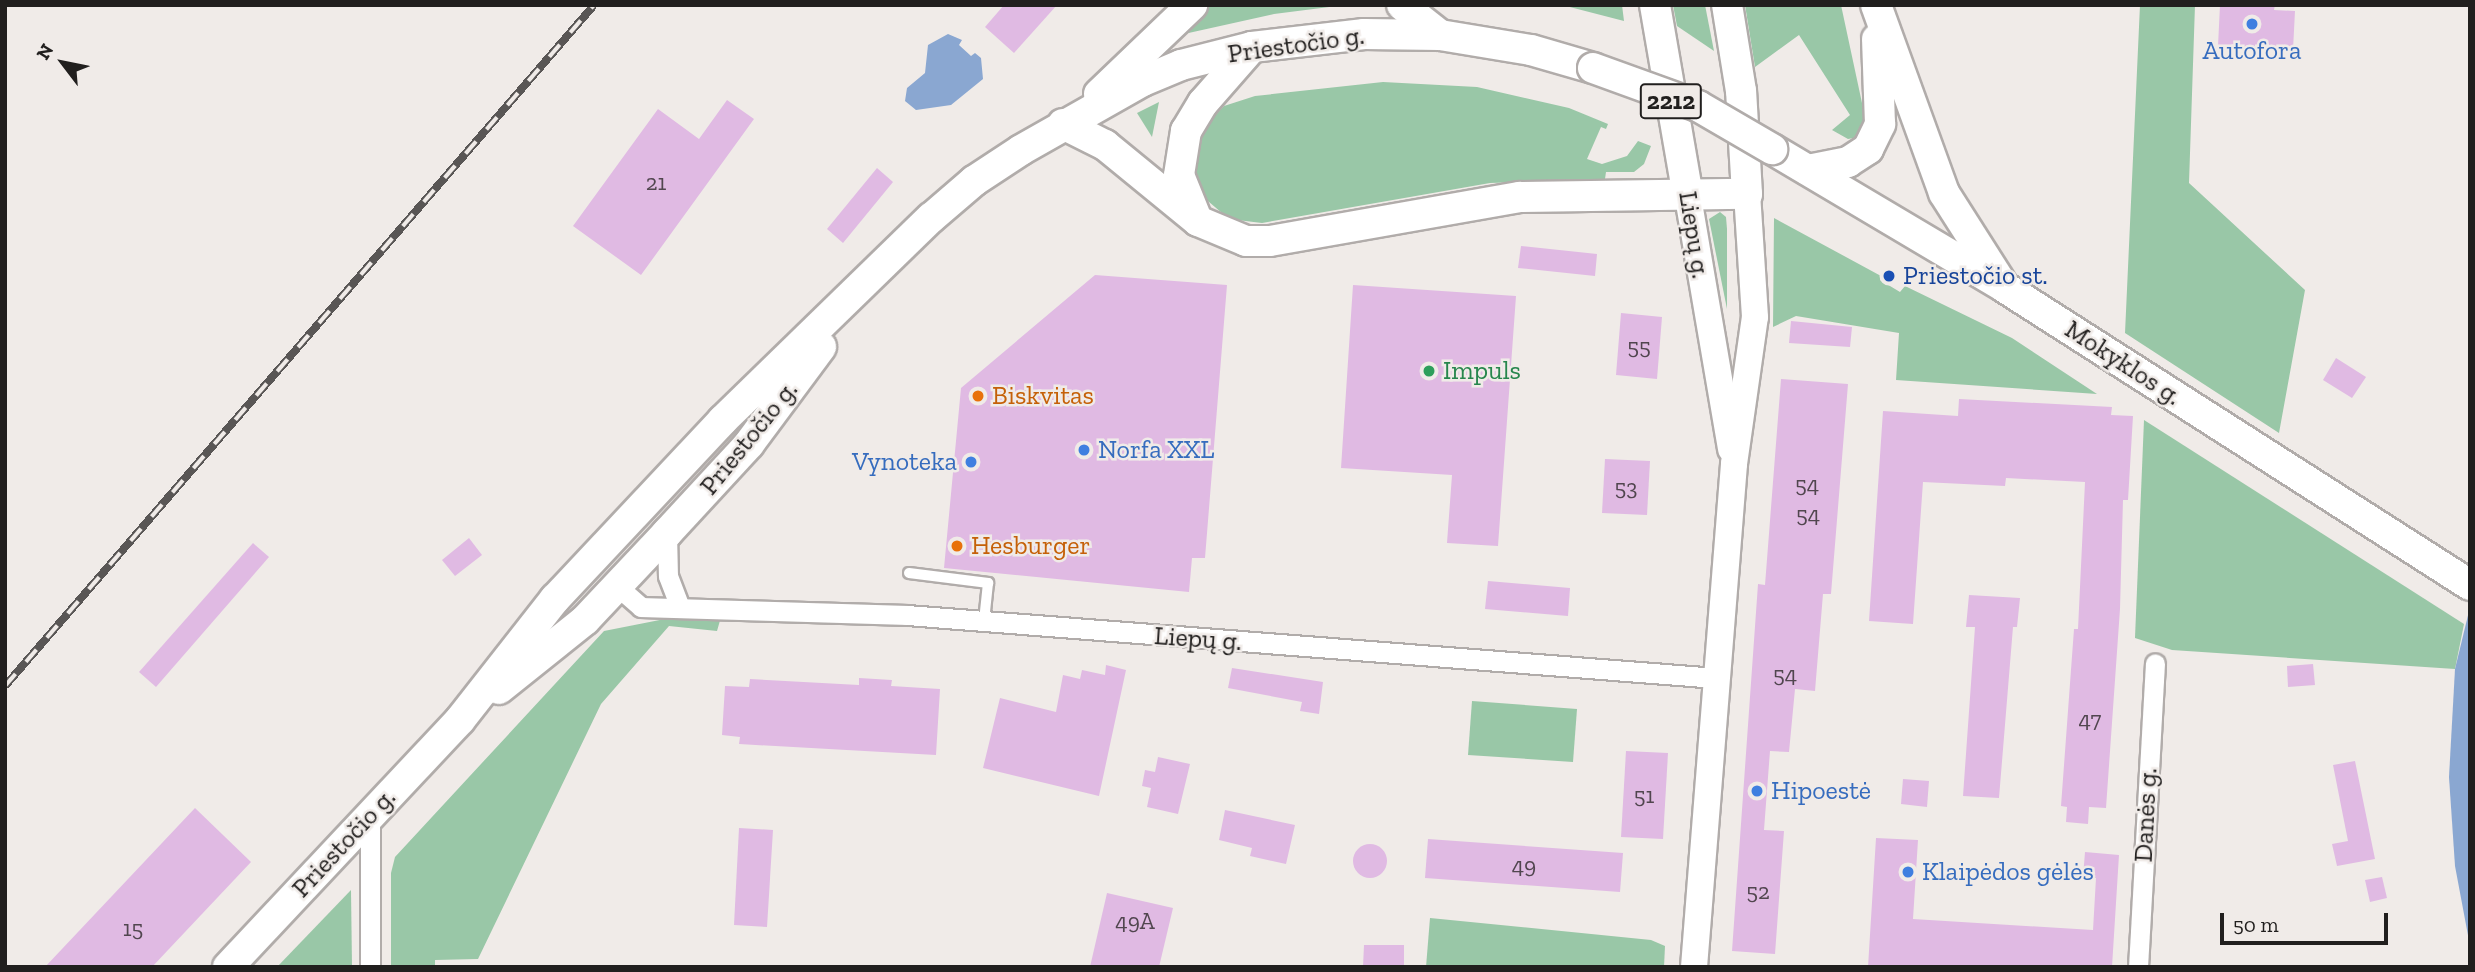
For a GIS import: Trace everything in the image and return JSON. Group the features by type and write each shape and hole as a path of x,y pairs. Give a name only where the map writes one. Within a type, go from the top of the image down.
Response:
{"main road":[{"path":"1192,5 1071,119 1198,221 1246,241 1270,241 1520,197 1688,197 1747,194"},
{"path":"1402,5 1440,35"},
{"name":"Liepų g.","path":"1655,5 1734,464"},
{"name":"Liepų g.","path":"1695,967 1734,464 1755,317 1741,91 1727,5"},
{"path":"1808,170 1858,156 1868,149 1880,124 1876,5"},
{"path":"1876,5 1944,193 2004,287"},
{"name":"Priestočio g.","path":"228,967 460,720 592,559 723,420 974,181 1071,119 1181,65 1252,47 1364,34 1440,35 1520,47 1593,68 1698,107 1772,149"},
{"path":"1198,221 1179,174 1186,131 1203,103 1252,47"},
{"name":"Mokyklos g.","path":"1772,149 2004,287 2470,585"},
{"name":"Priestočio g.","path":"460,720 585,620 667,533 749,444 870,281"},
{"path":"592,559 617,586"}],"street":[{"path":"667,533 668,576 680,607"},
{"name":"Liepų g.","path":"617,586 641,607 984,621 1717,678"},
{"name":"Danės g.","path":"2138,967 2155,663"},
{"path":"369,967 370,815"}],"lane":[{"path":"909,573 988,583 984,621"}],"green space":[{"path":"1211,5 1345,5 1274,14 1175,36 1179,27"},
{"path":"1562,5 1622,5 1624,21"},
{"path":"1673,5 1705,5 1714,51 1677,26"},
{"path":"1745,5 1841,5 1865,117 1860,137 1848,139 1832,130 1850,115 1799,35 1755,67"},
{"path":"2140,5 2195,5 2189,183 2305,290 2279,433 2125,333"},
{"path":"1383,82 1477,87 1569,108 1608,124 1606,129 1601,127 1587,159 1602,164 1627,156 1638,141 1651,146 1644,164 1634,172 1606,172 1605,179 1490,183 1262,223 1229,219 1202,196 1192,167 1193,144 1199,145 1207,124 1224,106 1255,96"},
{"path":"1159,102 1152,137 1137,113"},
{"path":"1720,212 1726,217 1727,229 1727,309 1709,219"},
{"path":"1774,218 1881,276 1880,280 1900,292 1905,286 2012,338 2097,394 1896,380 1899,333 1796,316 1773,327"},
{"path":"2144,420 2464,624 2455,669 2172,650 2135,638"},
{"path":"680,616 721,617 717,631 669,626 601,704 478,959 435,960 435,967 391,967 391,873 395,857 604,631"},
{"path":"1472,701 1577,709 1573,762 1468,755"},
{"path":"351,890 352,967 277,967"},
{"path":"1430,918 1651,940 1665,946 1664,967 1426,967"}],"water":[{"path":"948,34 962,40 959,45 971,56 975,53 981,58 983,79 951,105 916,110 905,101 907,88 925,73 928,45"},
{"path":"2470,607 2470,946 2455,866 2449,777 2455,669"}],"building":[{"path":"1004,5 1057,5 1014,53 985,27"},
{"path":"2220,5 2275,5 2274,10 2295,11 2293,50 2218,46"},
{"path":"727,100 754,119 641,275 573,226 658,109 699,139"},
{"path":"877,168 893,182 843,243 827,229"},
{"path":"1521,246 1597,254 1595,276 1518,268"},
{"name":"Norfa XXL","path":"1095,275 1227,285 1205,558 1192,558 1189,592 944,568 961,388"},
{"name":"Impuls","path":"1353,285 1516,296 1498,546 1447,543 1452,475 1341,468"},
{"path":"1621,313 1662,317 1657,379 1616,375"},
{"path":"1791,321 1852,327 1850,347 1789,343"},
{"path":"2336,358 2366,377 2352,398 2323,380"},
{"path":"1781,379 1848,384 1831,594 1823,594 1815,691 1795,689 1789,752 1770,751 1764,830 1784,831 1775,954 1732,951 1758,584 1765,585"},
{"path":"1959,399 2112,407 2111,415 2133,416 2128,500 2123,500 2120,609 2106,808 2089,807 2088,824 2066,822 2067,807 2061,806 2074,629 2078,629 2085,482 2006,478 2005,486 1923,482 1913,624 1869,621 1883,411 1958,416"},
{"path":"1605,459 1650,461 1647,515 1602,513"},
{"path":"469,538 482,555 455,576 442,560"},
{"path":"253,543 269,557 156,687 139,672"},
{"path":"1488,581 1570,588 1568,616 1485,609"},
{"path":"1969,595 2020,598 2017,627 2013,627 1999,798 1963,796 1975,627 1966,627"},
{"path":"2313,664 2315,685 2288,687 2287,666"},
{"path":"1106,665 1126,670 1099,796 983,768 1000,698 1056,712 1063,675 1080,679 1082,670 1105,675"},
{"path":"1232,668 1323,682 1319,714 1300,711 1302,702 1228,688"},
{"path":"859,678 892,680 891,686 940,689 936,755 739,744 740,737 722,735 725,686 749,687 750,679 859,685"},
{"path":"1626,751 1668,753 1663,839 1621,837"},
{"path":"1158,757 1190,764 1178,814 1147,807 1151,788 1142,786 1145,770 1155,772"},
{"path":"2355,761 2375,859 2337,866 2332,844 2348,841 2333,765"},
{"path":"1903,779 1929,781 1927,807 1901,804"},
{"path":"195,808 251,862 152,967 45,967"},
{"path":"1225,810 1295,825 1286,864 1250,856 1252,848 1219,840"},
{"path":"739,828 773,830 767,927 734,925"},
{"path":"1876,838 1918,840 1913,919 2093,930 2096,878 2083,877 2085,852 2119,855 2112,967 1868,967"},
{"path":"1428,839 1623,853 1620,892 1425,878"},
{"path":"1370,844 1382,849 1387,861 1382,873 1370,878 1358,873 1353,861 1358,849"},
{"path":"2382,877 2387,898 2370,902 2365,880"},
{"path":"1107,893 1173,908 1159,967 1090,967"},
{"path":"1364,945 1404,945 1404,967 1363,967"}],"railway":[{"path":"5,686 594,5"}],"place":[{"name":"Autofora","path":"2252,24"},
{"name":"Priestočio st.","path":"1889,276"},
{"name":"Impuls","path":"1429,371"},
{"name":"Biskvitas","path":"978,396"},
{"name":"Norfa XXL","path":"1084,450"},
{"name":"Vynoteka","path":"971,462"},
{"name":"Hesburger","path":"957,546"},
{"name":"Hipoestė","path":"1757,791"},
{"name":"Klaipėdos gėlės","path":"1908,872"}]}
